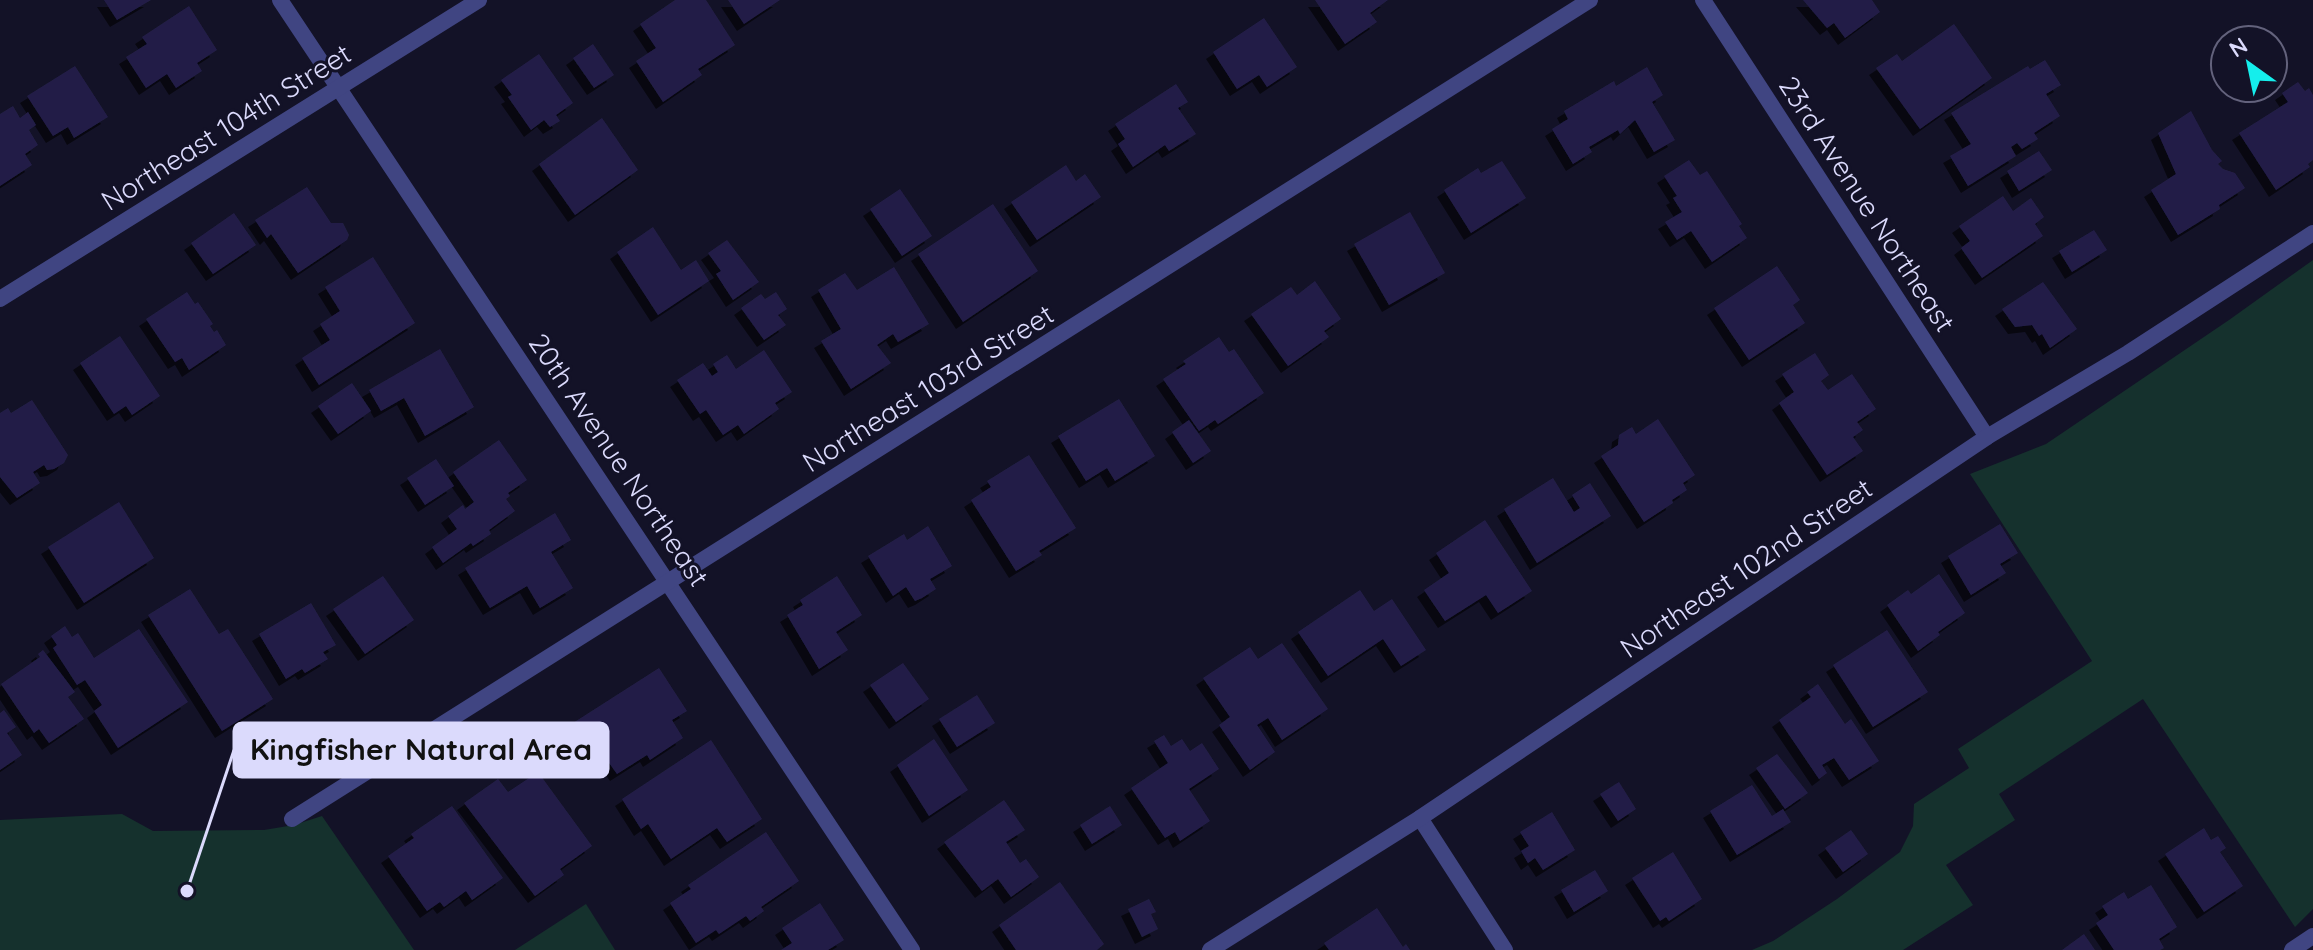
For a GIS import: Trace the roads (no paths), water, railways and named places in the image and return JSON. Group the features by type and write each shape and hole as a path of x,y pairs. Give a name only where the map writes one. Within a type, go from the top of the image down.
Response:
{"street":[{"name":"20th Avenue Northeast","path":"280,0 912,950"},
{"name":"Northeast 104th Street","path":"0,299 479,0"},
{"name":"Northeast 103rd Street","path":"292,819 1590,0"},
{"name":"23rd Avenue Northeast","path":"1703,0 1987,437"},
{"name":"Northeast 102nd Street","path":"1210,950 1420,818 1987,437 2128,353 2313,233"},
{"path":"1420,818 1505,950"},
{"path":"2292,950 2313,936"}],"place":[{"name":"Kingfisher Natural Area","path":"187,891"}]}
